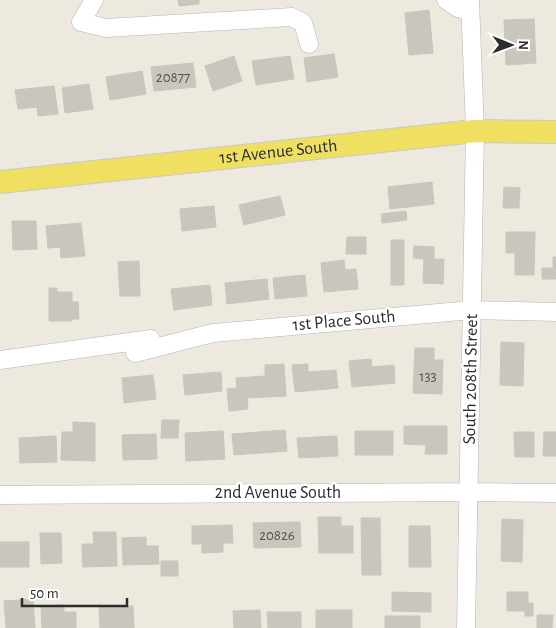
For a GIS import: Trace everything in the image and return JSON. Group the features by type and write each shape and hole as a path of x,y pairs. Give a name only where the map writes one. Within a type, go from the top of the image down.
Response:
{"main road":[{"name":"1st Avenue South","path":"0,182 475,130 556,132"}],"street":[{"path":"94,0 80,22 106,28 292,17 303,23 309,44"},
{"path":"446,0 458,8 470,5"},
{"name":"South 208th Street","path":"466,628 475,130 470,5"},
{"name":"1st Place South","path":"135,353 213,333 472,310 556,312"},
{"path":"0,360 156,339 178,342"},
{"name":"2nd Avenue South","path":"0,495 556,493"}],"building":[{"path":"178,0 199,0 199,4 179,6"},
{"path":"429,10 433,53 409,55 405,13"},
{"path":"534,19 536,63 506,65 504,20"},
{"path":"334,54 338,77 307,82 304,58"},
{"path":"234,56 242,81 213,91 205,66"},
{"path":"290,56 294,79 256,85 252,61"},
{"path":"193,63 196,87 154,91 151,67"},
{"path":"142,71 146,94 110,100 106,77"},
{"path":"89,84 93,109 65,113 62,88"},
{"path":"54,86 58,114 38,116 37,107 18,109 15,90"},
{"path":"432,182 434,204 390,209 388,187"},
{"path":"504,187 520,188 519,208 503,208"},
{"path":"280,196 285,215 244,225 239,205"},
{"path":"214,206 216,227 182,231 180,209"},
{"path":"406,211 407,220 382,223 381,214"},
{"path":"12,221 36,221 37,249 13,250"},
{"path":"81,223 85,256 61,258 60,247 48,248 46,226"},
{"path":"506,232 535,232 534,275 515,275 515,253 506,253"},
{"path":"347,237 366,237 366,254 346,254"},
{"path":"391,240 404,240 404,285 391,285"},
{"path":"414,246 434,247 434,259 444,259 443,284 423,283 424,259 413,258"},
{"path":"553,257 556,257 556,279 542,279 542,268 553,268"},
{"path":"344,260 345,270 356,269 358,289 324,292 321,263"},
{"path":"139,261 140,296 120,296 118,262"},
{"path":"305,275 307,296 275,299 273,278"},
{"path":"267,279 269,299 227,304 225,283"},
{"path":"210,285 212,305 174,310 171,289"},
{"path":"49,288 57,288 57,292 72,292 72,302 78,302 79,319 72,319 72,321 49,321"},
{"path":"501,342 524,343 523,386 500,385"},
{"path":"415,348 434,348 434,360 443,360 442,394 413,393"},
{"path":"371,359 372,367 394,365 395,383 352,387 349,361"},
{"path":"284,364 286,396 247,398 248,409 229,411 227,389 237,388 236,378 265,376 265,365"},
{"path":"308,364 308,372 336,370 338,388 295,392 292,365"},
{"path":"221,372 222,391 185,395 183,375"},
{"path":"153,375 156,399 124,403 122,378"},
{"path":"162,420 179,420 178,438 161,438"},
{"path":"73,422 95,423 95,461 61,460 62,432 73,432"},
{"path":"404,426 447,426 447,454 425,454 426,445 404,444"},
{"path":"285,430 287,451 234,455 232,434"},
{"path":"223,431 225,459 186,461 185,433"},
{"path":"355,431 393,431 393,455 355,455"},
{"path":"514,432 534,432 534,457 515,457"},
{"path":"544,432 556,432 556,456 543,456"},
{"path":"156,434 157,459 123,460 122,435"},
{"path":"56,436 57,462 20,463 19,438"},
{"path":"337,436 338,456 299,458 297,438"},
{"path":"318,517 341,517 341,526 353,526 353,553 319,553"},
{"path":"361,518 380,518 381,575 362,575"},
{"path":"502,519 523,520 522,562 501,561"},
{"path":"300,522 301,547 254,548 253,523"},
{"path":"232,525 233,543 223,543 223,552 202,553 202,544 192,544 192,526"},
{"path":"409,526 430,526 431,567 409,567"},
{"path":"93,532 116,532 117,566 83,567 82,544 94,544"},
{"path":"40,533 61,533 62,563 41,564"},
{"path":"146,537 146,546 158,546 159,564 123,565 122,538"},
{"path":"0,542 29,542 29,567 0,567"},
{"path":"161,561 178,561 178,576 161,576"},
{"path":"392,592 431,593 431,612 392,611"},
{"path":"507,592 528,592 528,603 533,603 533,616 525,616 525,611 507,611"},
{"path":"33,599 35,628 6,628 4,601"},
{"path":"64,605 64,612 76,612 76,628 42,628 41,606"},
{"path":"133,606 134,628 100,628 99,607"},
{"path":"260,610 261,628 234,628 233,611"},
{"path":"316,610 352,610 352,628 316,628"},
{"path":"267,612 301,612 301,628 268,628"},
{"path":"537,615 553,615 552,628 537,628"},
{"path":"385,616 420,616 420,628 385,628"}]}
